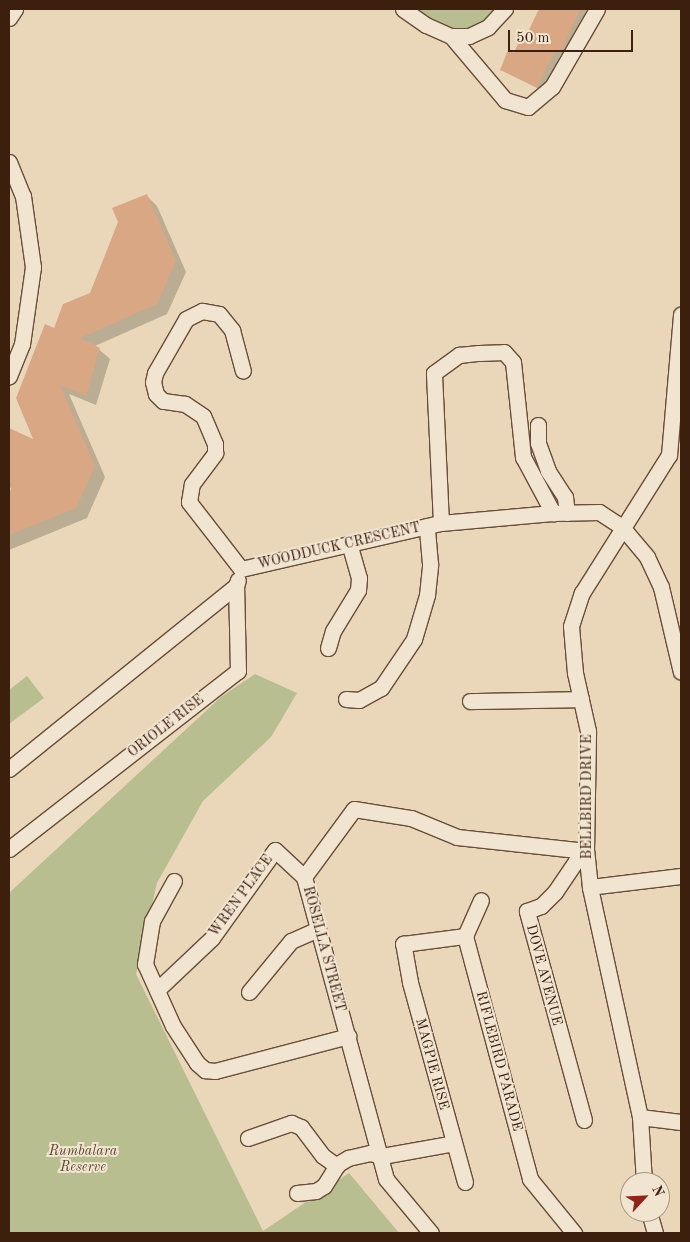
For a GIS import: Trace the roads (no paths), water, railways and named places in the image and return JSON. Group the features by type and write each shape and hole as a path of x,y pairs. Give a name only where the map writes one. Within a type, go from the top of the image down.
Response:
{"street":[{"path":"9,18 15,9"},
{"path":"403,9 426,25 451,36 469,36 488,28 505,9"},
{"path":"451,36 505,100 528,107 552,88 598,9"},
{"path":"9,162 23,196 33,267 22,344 9,376"},
{"path":"241,569 189,502 192,484 215,454 215,444 203,416 194,407 160,399 153,382 155,374 186,319 202,311 219,314 232,330 243,371"},
{"name":"BELLBIRD DRIVE","path":"643,1172 640,1117 590,886 586,855 588,730 575,673 571,626 582,593 669,455 681,315"},
{"path":"346,699 359,700 381,688 414,639 427,595 434,525 434,373 459,355 479,352 504,352 513,362 522,457 560,513"},
{"path":"538,425 538,443 548,471 565,497 560,513"},
{"name":"WOODDUCK CRESCENT","path":"236,586 241,569 434,525 560,513 599,512 622,527 647,558 661,587 681,672"},
{"path":"328,648 333,631 358,590 359,578 349,543"},
{"path":"9,769 236,586"},
{"name":"ORIOLE RISE","path":"9,849 238,671 236,586"},
{"path":"470,701 581,699"},
{"name":"ROSELLA STREET","path":"431,1233 386,1178 382,1156 304,877 354,809 411,818 457,837 586,855"},
{"name":"WREN PLACE","path":"157,990 212,938 275,850 304,877"},
{"name":"DOVE AVENUE","path":"584,1120 526,911 541,906 555,892 576,861 586,855"},
{"path":"590,886 681,876"},
{"path":"174,880 152,922 147,941 145,964 189,1053 197,1064 210,1071 348,1036"},
{"path":"465,936 480,900"},
{"path":"249,992 291,941 318,929"},
{"name":"MAGPIE RISE","path":"465,936 403,944 410,982 465,1182"},
{"name":"RIFLEBIRD PARADE","path":"465,936 530,1179 574,1233"},
{"path":"640,1117 681,1122"},
{"path":"248,1138 291,1123 301,1127 323,1156 338,1166"},
{"path":"297,1193 316,1191 324,1186 343,1160 370,1153 382,1156 454,1143"}],"park label":[{"name":"Rumbalara Reserve","path":"83,1160"}]}
